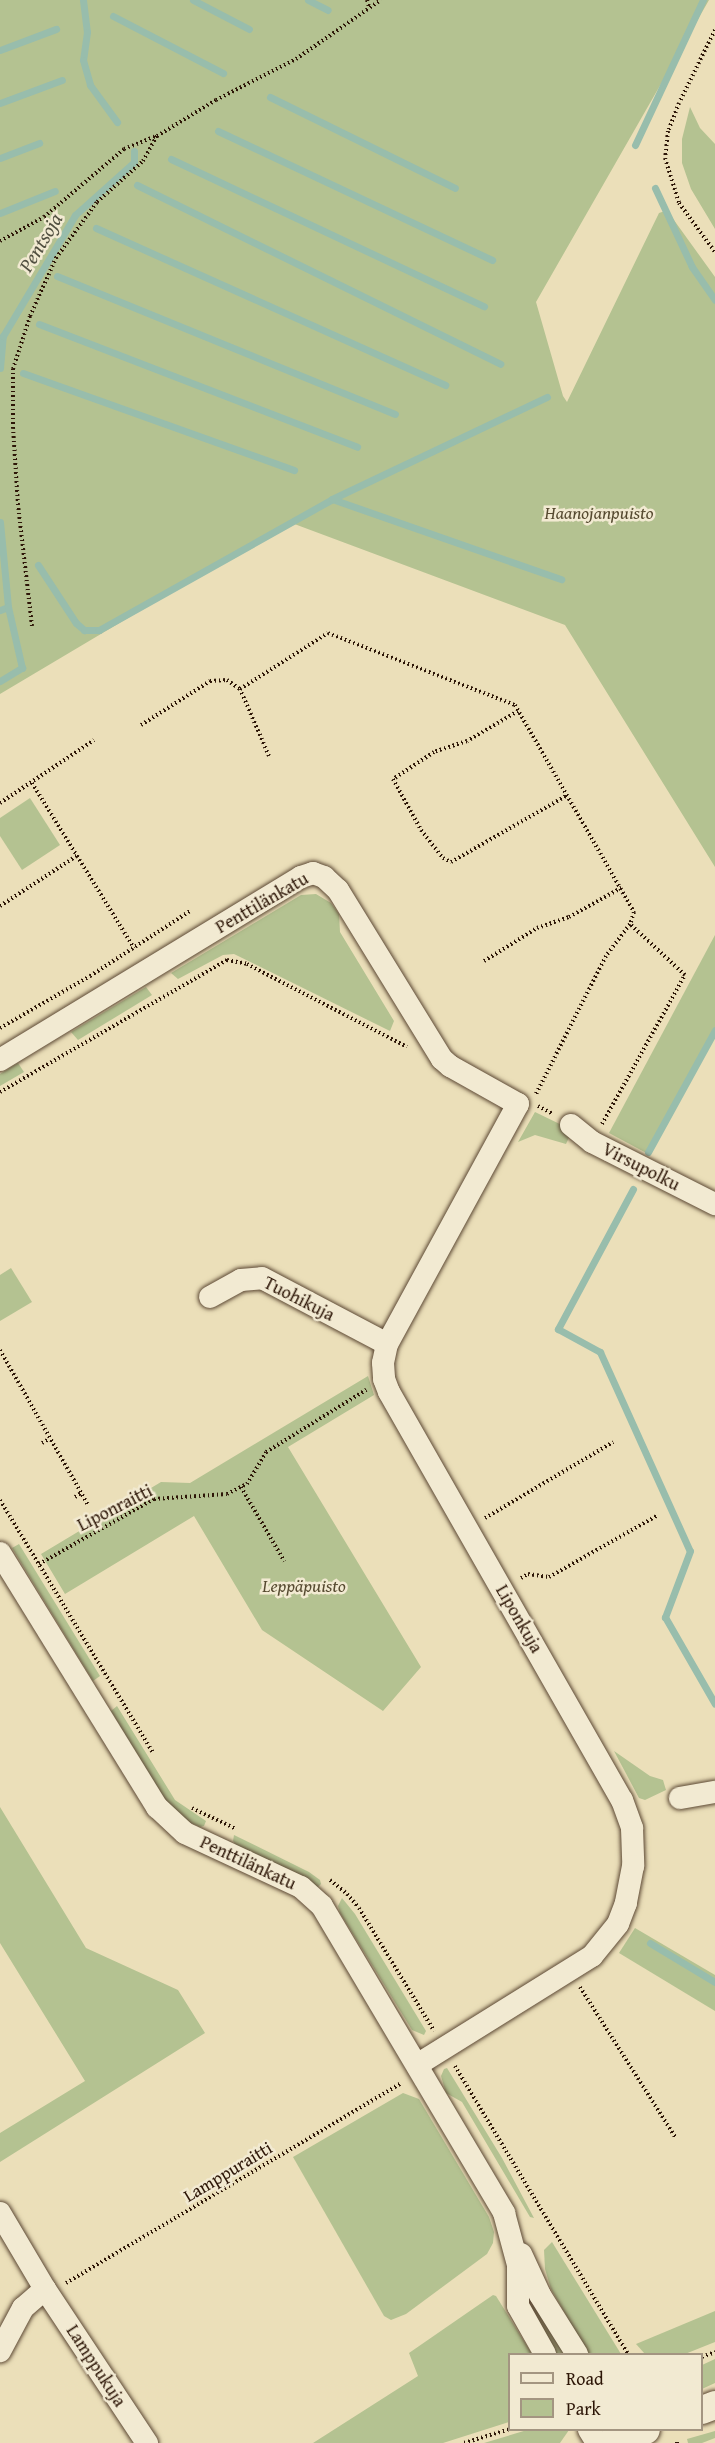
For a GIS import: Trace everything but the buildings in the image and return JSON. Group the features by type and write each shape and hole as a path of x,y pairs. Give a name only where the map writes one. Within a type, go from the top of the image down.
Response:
{"street":[{"name":"Penttilänkatu","path":"0,1060 301,877 318,874 338,890 442,1059 450,1066 525,1104"},
{"path":"384,1379 383,1363 387,1344 525,1104"},
{"name":"Virsupolku","path":"571,1125 592,1142 715,1204"},
{"name":"Tuohikuja","path":"210,1298 240,1280 262,1278 387,1344"},
{"name":"Liponkuja","path":"384,1379 622,1800 632,1828 634,1847 631,1884 618,1924 592,1956 417,2065"},
{"name":"Penttilänkatu","path":"0,1553 157,1808 184,1833 301,1887 322,1906 492,2190 504,2213 517,2256 576,2353"},
{"path":"680,1798 715,1792"},
{"name":"Lamppukuja","path":"0,2213 45,2289 147,2443"},
{"name":"Penttilänkatu","path":"517,2256 518,2306 545,2353"},
{"path":"0,2351 23,2308 45,2289"}],"path":[{"path":"367,0 369,7"},
{"path":"0,241 44,217 124,148 157,136 216,100 296,59 381,0"},
{"path":"715,30 679,103 668,131 665,158 679,203 715,252"},
{"path":"32,626 18,505 13,428 13,369 30,316 56,258 97,202 143,161 157,136"},
{"path":"240,689 328,633 511,702 518,711 634,912 630,924 606,956 541,1081 525,1104 571,1125"},
{"path":"141,725 210,681 227,680 240,689 269,756"},
{"path":"518,711 467,741 434,752 393,780 421,830 443,858 451,862 567,796"},
{"path":"0,803 94,740"},
{"path":"32,783 149,970"},
{"path":"0,906 78,855"},
{"path":"484,961 537,928 569,917 621,888"},
{"path":"0,1028 190,911"},
{"path":"592,1142 685,975 630,924"},
{"path":"0,1092 227,960 247,963 411,1049"},
{"path":"0,1350 88,1505"},
{"path":"284,1561 241,1487 247,1484 266,1452 384,1379"},
{"path":"42,1443 49,1439"},
{"path":"467,1529 613,1442"},
{"name":"Liponraitti","path":"39,1564 154,1499 227,1494 241,1487"},
{"path":"75,1497 81,1493"},
{"path":"0,1500 154,1755"},
{"path":"501,1589 528,1574 549,1577 658,1515"},
{"path":"184,1801 191,1807 240,1831"},
{"path":"326,1877 347,1893 359,1908 435,2032"},
{"path":"570,1971 676,2138"},
{"path":"451,2059 627,2353"},
{"name":"Lamppuraitti","path":"45,2289 70,2281 401,2085 417,2065"},
{"path":"464,2443 508,2429"}],"green space":[{"name":"Haanojanpuisto","path":"0,0 709,0 536,302 563,396 567,402 659,213 665,211 671,216 715,277 715,867 565,625 289,522 0,694"},
{"path":"690,107 700,128 715,144 715,229 691,189 682,163 682,139"},
{"path":"30,798 60,845 22,870 0,836 0,818"},
{"path":"316,894 331,903 339,914 340,932 394,1021 390,1031 234,954 223,955 178,979 171,973 301,895"},
{"path":"715,935 715,1034 650,1155 609,1133"},
{"path":"146,987 152,995 78,1040 71,1032"},
{"path":"18,1063 24,1072 0,1086 0,1074"},
{"path":"535,1112 570,1129 571,1133 566,1144 535,1135 518,1142"},
{"path":"11,1268 32,1302 0,1321 0,1275"},
{"name":"Leppäpuisto","path":"368,1376 374,1395 288,1447 421,1667 383,1711 262,1630 194,1516 65,1594 41,1554 161,1482 190,1483"},
{"path":"19,1544 100,1676 93,1681 12,1548"},
{"path":"117,1706 175,1800 206,1821 204,1826 200,1827 187,1821 169,1806 111,1711"},
{"path":"614,1751 650,1776 663,1780 666,1790 645,1800 639,1798"},
{"path":"0,1807 86,1948 178,1990 205,2033 0,2162 0,2133 85,2081 0,1943"},
{"path":"234,1835 309,1872 320,1880 321,1884 317,1888 237,1846 233,1841"},
{"path":"342,1898 355,1914 426,2031 424,2035 412,2030 340,1913 338,1906"},
{"path":"635,1928 715,1975 715,2011 619,1953"},
{"path":"447,2068 502,2158 534,2218 530,2217 462,2102 446,2093 441,2076"},
{"path":"403,2093 419,2099 489,2217 494,2232 493,2243 487,2254 406,2314 391,2320 384,2316 293,2157"},
{"path":"552,2242 620,2353 587,2353 551,2289 545,2269 544,2250"},
{"path":"493,2295 496,2296 531,2353 508,2353 508,2422 443,2443 313,2443 418,2376 409,2353"},
{"path":"533,2303 565,2353 556,2353 530,2309"},
{"path":"715,2311 715,2342 688,2353 644,2353 636,2344"},
{"path":"715,2359 715,2383 703,2389 703,2365"},
{"path":"524,2431 568,2431 560,2443 484,2443"},
{"path":"715,2431 715,2438 702,2443 688,2443 687,2439"}],"waterway":[{"name":"Pentsoja","path":"83,0 87,32 83,60 90,85 117,122"},
{"path":"193,0 249,29"},
{"path":"308,0 328,10"},
{"path":"635,145 703,0"},
{"path":"113,16 223,73"},
{"path":"0,50 56,29"},
{"path":"0,103 62,80"},
{"path":"270,97 455,188"},
{"path":"218,131 492,260"},
{"path":"0,158 39,143"},
{"name":"Pentsoja","path":"0,368 3,336 75,215 134,162 134,151"},
{"path":"171,159 484,306"},
{"path":"137,185 500,364"},
{"path":"655,188 692,267 715,300"},
{"path":"0,213 55,191"},
{"path":"96,228 445,385"},
{"path":"57,276 395,414"},
{"path":"39,324 357,447"},
{"path":"23,373 294,470"},
{"path":"38,565 76,623 84,630 99,630 332,499 547,397"},
{"path":"332,499 561,579"},
{"name":"Pentsoja","path":"0,522 8,607 0,610"},
{"path":"0,681 22,668 8,607"},
{"path":"648,1152 715,1030"},
{"path":"633,1189 558,1329 600,1352 690,1551 665,1617 715,1704"},
{"path":"650,1943 715,1982"}]}
